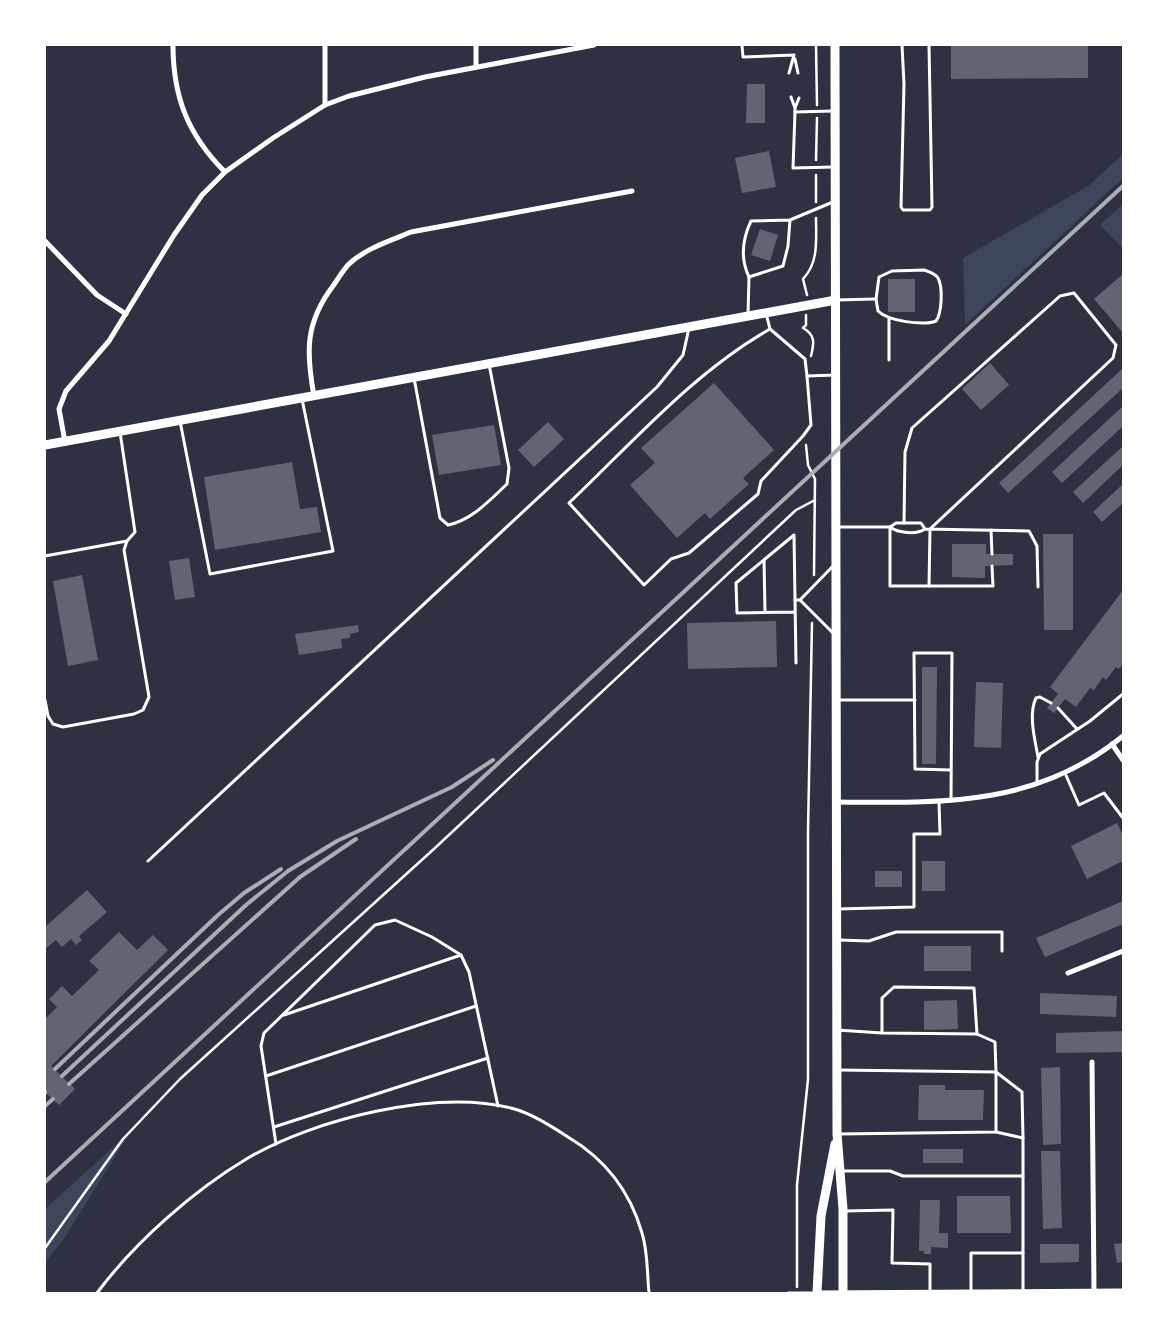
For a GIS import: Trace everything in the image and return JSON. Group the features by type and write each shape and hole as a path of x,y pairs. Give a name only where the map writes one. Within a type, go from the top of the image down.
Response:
{"main road":[{"path":"835,45 836,1134 843,1211 842,1293"},
{"path":"45,445 690,325 836,300"},
{"path":"816,1293 821,1216 836,1134"}],"street":[{"path":"173,45 173,62 183,113 210,157 225,172"},
{"path":"325,45 325,105"},
{"path":"476,45 476,67"},
{"path":"65,442 59,409 66,390 109,340 174,235 202,195 225,172 272,138 325,105 378,89 476,67 594,45"},
{"path":"314,396 308,363 308,340 313,318 323,298 349,264 378,246 411,232 632,191"},
{"path":"45,241 97,295 126,314"},
{"path":"836,802 952,802 986,797 1037,784 1065,773 1123,736"},
{"path":"1112,744 1123,760"},
{"path":"1068,973 1123,951"},
{"path":"1092,1062 1094,1291"},
{"path":"816,1293 1123,1291"}],"lane":[{"path":"742,45 743,58 794,55 798,73"},
{"path":"902,45 904,84 901,207 903,210 930,210 932,207 929,45"},
{"path":"790,73 795,59"},
{"path":"790,97 795,110"},
{"path":"799,98 795,110 793,168 835,167"},
{"path":"795,110 835,111"},
{"path":"748,315 749,277 743,264 744,235 751,221 790,220 836,201"},
{"path":"749,277 783,266 788,246 790,220"},
{"path":"924,270 937,277 940,311 936,321 889,319 878,311 876,299 877,284 879,278 884,273 924,270"},
{"path":"904,523 905,452 912,428 1060,296 1074,293 1116,345 1113,358 930,529 929,586"},
{"path":"836,300 876,299"},
{"path":"766,312 770,329 805,359 809,376 811,425 760,481 758,494 688,553 671,558 644,585 568,503 673,404 730,354 770,329"},
{"path":"889,319 889,360"},
{"path":"148,862 657,387 682,355 690,325"},
{"path":"414,377 440,518 448,525 459,523 483,506 507,484 509,468 489,363"},
{"path":"809,376 836,375"},
{"path":"180,420 210,574 333,551 302,398"},
{"path":"45,700 48,716 53,724 64,727 134,714 143,710 150,697 124,550 127,541 135,532 120,432"},
{"path":"836,526 890,527 896,523 921,523 925,528 930,529 1029,531 1037,546 1038,587"},
{"path":"890,527 896,532 920,532 925,528"},
{"path":"890,527 890,586 993,586 992,566"},
{"path":"991,530 992,554"},
{"path":"796,612 736,613 736,583 794,535 796,612 796,663"},
{"path":"45,556 127,541"},
{"path":"764,560 765,612"},
{"path":"795,600 800,600 835,564"},
{"path":"800,600 835,635"},
{"path":"951,770 915,769 914,653 952,653 952,802"},
{"path":"1038,759 1047,748 1077,730 1123,694"},
{"path":"1037,784 1038,759 1034,730 1034,703 1036,698 1040,697 1051,703"},
{"path":"836,700 915,700"},
{"path":"1058,708 1077,730"},
{"path":"1065,773 1078,805 1104,793 1123,818"},
{"path":"836,909 914,906 914,834 940,834 939,802"},
{"path":"276,1144 261,1046 264,1034 375,925 395,920 432,937 461,955 469,972 498,1106"},
{"path":"836,940 869,940 896,932 1002,932 1002,951"},
{"path":"282,1016 461,955"},
{"path":"882,1033 882,998 894,987 974,988 977,1034"},
{"path":"266,1076 476,1006"},
{"path":"836,1030 882,1033 977,1034 995,1042 996,1132"},
{"path":"274,1127 488,1058"},
{"path":"836,1070 996,1072 1022,1092 1023,1292"},
{"path":"97,1293 113,1272 173,1214 214,1181 249,1158 276,1144 347,1119 406,1105 446,1101 511,1108 540,1120 587,1148 609,1169 625,1192 642,1234 649,1293"},
{"path":"836,1134 996,1132 1023,1138"},
{"path":"840,1171 890,1171 903,1176 1023,1176"},
{"path":"843,1211 893,1210 892,1263 930,1264 930,1292"},
{"path":"971,1292 971,1254 1023,1253"},
{"path":"788,1293 816,1293"}],"path":[{"path":"809,376 814,344 811,334 803,328 806,325 807,288 803,279 812,269 816,251 816,45"},
{"path":"806,441 808,465 815,478 813,586"},
{"path":"45,1248 123,1139 180,1079 435,848 796,510 815,500"},
{"path":"797,1293 797,1185 808,1079 808,830 812,614"}],"shaded area":[{"path":"1123,154 1123,178 965,325 963,258 1088,186"},
{"path":"1123,204 1123,249 1100,225"},
{"path":"131,1131 63,1240 45,1263 45,1209"}],"building":[{"path":"951,45 1088,45 1088,78 951,79"},
{"path":"747,84 765,84 765,123 746,123"},
{"path":"769,151 776,187 742,193 735,158"},
{"path":"760,229 778,235 770,261 751,255"},
{"path":"1123,274 1123,333 1094,299"},
{"path":"888,279 915,279 915,312 888,312"},
{"path":"990,363 1009,385 981,410 962,389"},
{"path":"1123,368 1123,388 1008,493 999,483"},
{"path":"714,383 774,450 743,478 749,484 710,519 705,513 677,538 630,485 655,463 641,448"},
{"path":"1123,406 1123,426 1062,483 1052,472"},
{"path":"548,422 564,439 534,467 518,450"},
{"path":"494,425 501,465 439,475 432,435"},
{"path":"1123,446 1123,465 1083,503 1073,492"},
{"path":"292,462 300,509 317,507 321,532 215,550 204,477"},
{"path":"1123,484 1123,503 1102,522 1093,512"},
{"path":"1043,534 1073,534 1073,630 1044,630"},
{"path":"952,544 986,544 986,554 1013,554 1013,565 985,566 985,578 952,577"},
{"path":"189,558 195,597 175,600 169,561"},
{"path":"82,575 98,660 68,666 53,581"},
{"path":"1123,590 1123,664 1119,669 1116,667 1106,680 1103,677 1094,690 1090,688 1076,707 1065,699 1054,713 1047,708 1058,694 1050,687"},
{"path":"776,621 777,667 688,669 687,623"},
{"path":"358,625 359,632 350,634 350,638 341,639 342,648 299,655 295,634"},
{"path":"922,667 937,667 936,764 922,764"},
{"path":"976,682 1003,683 1001,748 974,747"},
{"path":"1117,823 1123,836 1123,861 1087,879 1071,846"},
{"path":"922,861 945,861 945,891 922,891"},
{"path":"875,871 902,871 902,887 875,887"},
{"path":"87,890 107,912 79,936 82,940 76,945 71,939 62,947 56,940 45,949 45,927"},
{"path":"1123,901 1123,924 1045,957 1036,938"},
{"path":"119,932 137,950 153,935 168,950 51,1066 75,1089 59,1105 45,1092 45,1019 57,1007 49,999 62,986 72,996 99,970 89,961"},
{"path":"924,946 971,946 971,971 924,971"},
{"path":"1040,993 1117,996 1116,1017 1040,1014"},
{"path":"957,1000 958,1029 924,1030 924,1001"},
{"path":"1123,1031 1123,1052 1056,1053 1056,1033"},
{"path":"1060,1067 1061,1144 1043,1145 1041,1068"},
{"path":"919,1085 945,1085 945,1090 984,1090 983,1120 918,1120"},
{"path":"923,1149 963,1149 963,1163 923,1163"},
{"path":"1041,1151 1060,1151 1062,1228 1043,1229"},
{"path":"957,1196 1010,1196 1011,1233 957,1233"},
{"path":"920,1200 940,1200 939,1233 948,1233 948,1248 931,1247 931,1254 924,1254 924,1251 919,1251"},
{"path":"1123,1243 1123,1262 1117,1263 1114,1244"},
{"path":"1040,1244 1079,1244 1079,1262 1040,1263"}],"railway":[{"path":"45,1182 1123,186"},
{"path":"62,1076 246,905 288,871 337,841 452,787 493,760"},
{"path":"69,1084 300,877 356,839"},
{"path":"55,1069 218,915 244,893 281,869"},
{"path":"45,1106 53,1099"}]}
